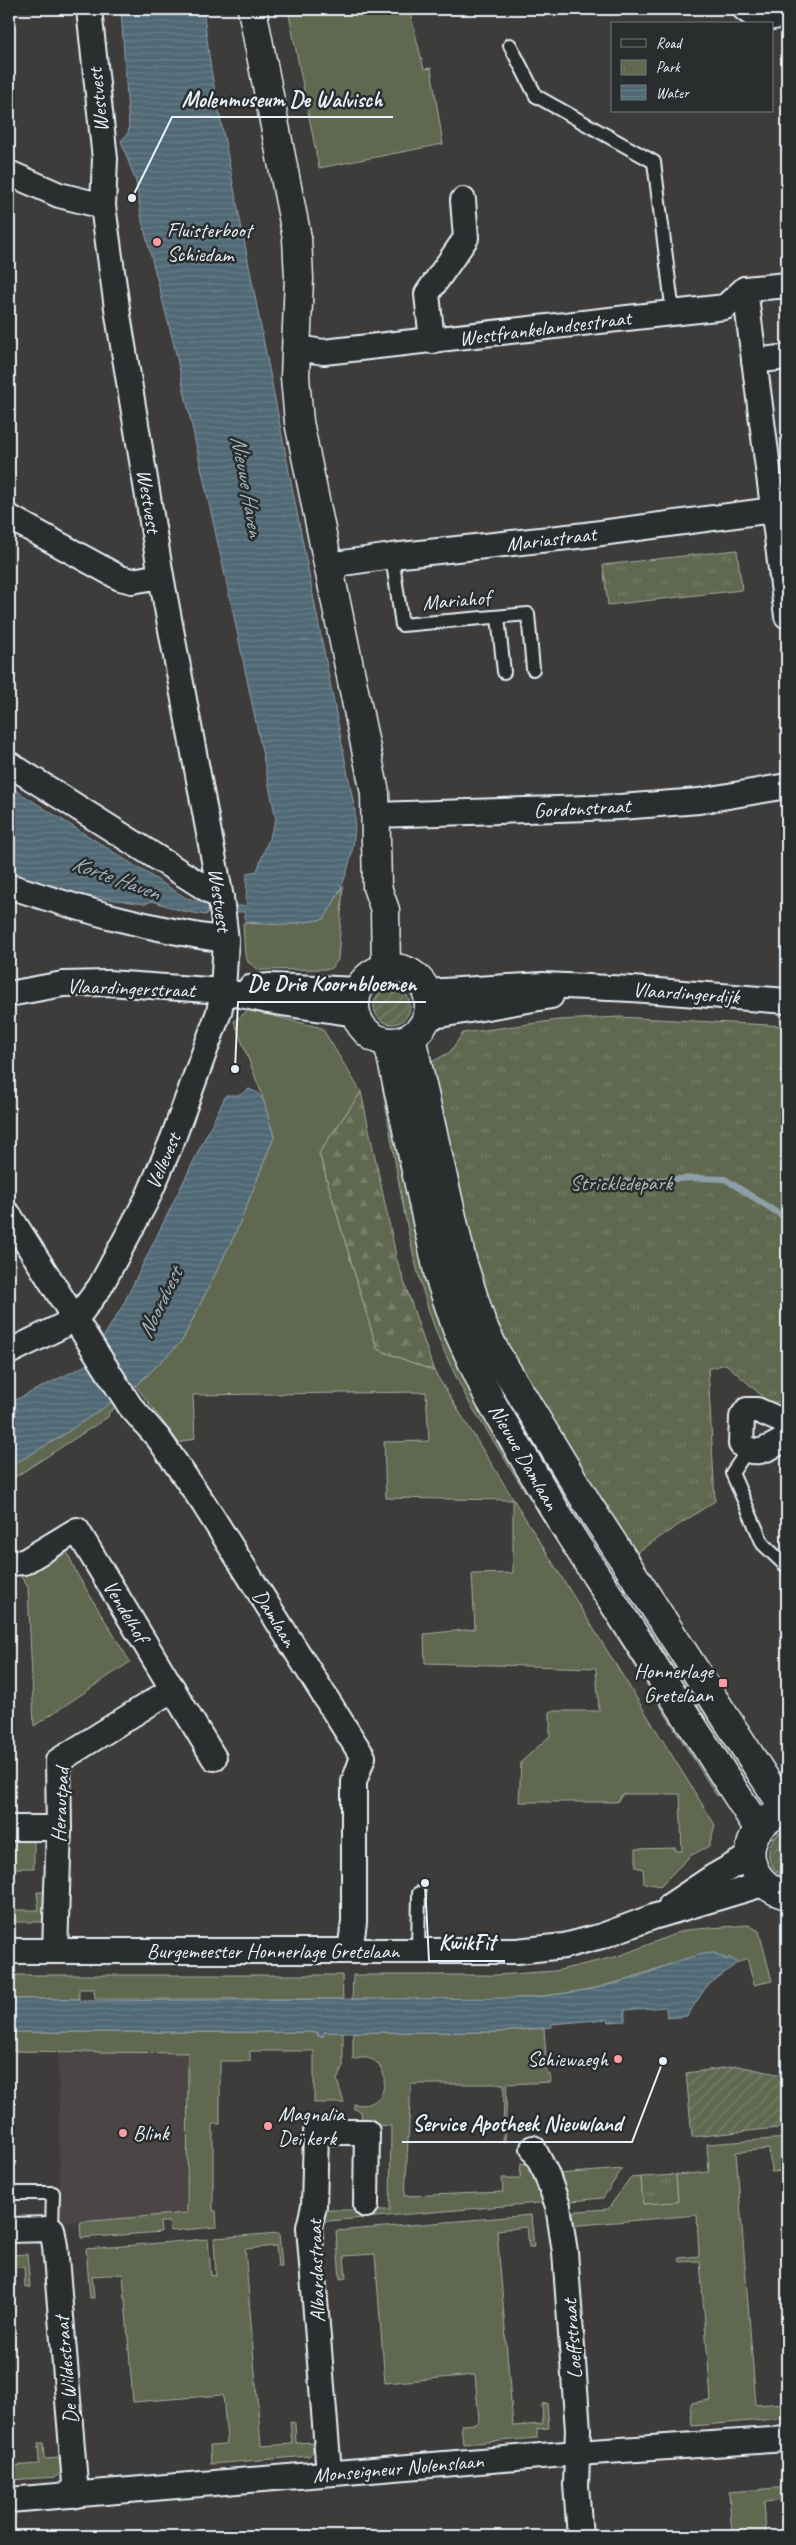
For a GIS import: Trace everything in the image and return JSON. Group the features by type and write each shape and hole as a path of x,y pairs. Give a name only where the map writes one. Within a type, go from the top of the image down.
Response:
{"street":[{"name":"Westvest","path":"88,9 105,159 104,206 118,315 161,576 221,898 226,940 223,992"},
{"path":"252,9 297,238 299,278 295,377 299,422 375,793 377,887 368,908 367,987 367,1033 413,1022 424,984 411,972 399,968 367,987"},
{"path":"745,9 759,19 787,15"},
{"path":"9,173 59,195 104,206"},
{"path":"432,341 427,294 466,238 463,200"},
{"path":"787,284 745,289 779,524 787,616"},
{"name":"Westfrankelandsestraat","path":"296,348 324,352 725,307 745,289"},
{"path":"754,361 787,357"},
{"path":"9,517 120,578 132,581 161,576"},
{"name":"Mariastraat","path":"330,571 343,563 392,556 586,535 779,524"},
{"path":"9,764 221,898"},
{"name":"Gordonstraat","path":"375,816 690,802 787,786"},
{"path":"9,886 171,933 226,940"},
{"name":"Vlaardingerstraat","path":"9,994 62,984 108,982 223,992 270,986 367,987"},
{"name":"Vlaardingerdijk","path":"413,1022 585,989 632,989 787,1001"},
{"name":"Vellevest","path":"76,1319 100,1287 147,1199 172,1141 219,1012 223,992"},
{"name":"Nieuwe Damlaan","path":"413,1022 462,1261 482,1324 495,1351 594,1514 787,1811"},
{"name":"Nieuwe Damlaan","path":"413,1022 439,1276 457,1329 490,1400 563,1524 758,1828"},
{"name":"Damlaan","path":"9,1215 130,1406 160,1439 204,1504 363,1757 354,1782 354,1922 350,1951"},
{"path":"9,1352 76,1319"},
{"path":"787,1423 756,1410 747,1410 742,1417 741,1444 747,1451 755,1453 787,1438"},
{"name":"Vendelhof","path":"9,1563 24,1562 77,1530 214,1758"},
{"name":"Herautpad","path":"55,1951 59,1828 58,1761 172,1689"},
{"path":"787,1811 776,1814 758,1828 752,1841 750,1856 754,1871 763,1884 776,1892 787,1895"},
{"path":"9,1828 59,1828"},
{"name":"Burgemeester Honnerlage Gretelaan","path":"653,1917 713,1877 750,1856"},
{"name":"Burgemeester Honnerlage Gretelaan","path":"9,1951 517,1951 564,1946 602,1936 653,1917 763,1884"},
{"name":"Albardastraat","path":"329,2474 309,2227 314,2206 316,2132 367,2132 366,2205"},
{"name":"Loeffstraat","path":"533,2148 546,2173 558,2206 565,2252 578,2430 576,2485 580,2536"},
{"path":"9,2230 53,2238"},
{"name":"De Wildestraat","path":"53,2238 76,2495"},
{"name":"Monseigneur Nolenslaan","path":"9,2500 577,2453 787,2439"}],"lane":[{"path":"510,45 536,96 654,162 673,313"},
{"name":"Mariahof","path":"392,556 402,625 528,614 533,669"},
{"path":"498,617 504,672"},
{"path":"747,1451 732,1473 762,1544 787,1567"},
{"path":"418,1951 419,1893"},
{"path":"9,2193 53,2193 53,2238"}],"shaded area":[{"name":"Blink","path":"58,2052 188,2053 187,2214 60,2223"}],"green space":[{"path":"288,9 409,9 424,69 431,68 443,144 319,168"},
{"path":"737,550 742,590 608,605 603,565"},
{"path":"343,886 338,960 330,969 259,970 248,962 245,955 243,923 286,925 324,919"},
{"path":"392,988 405,993 410,1006 405,1019 392,1024 379,1019 374,1006 379,993"},
{"path":"249,1010 322,1028 361,1092 319,1153 377,1349 434,1371 715,1825 709,1846 690,1856 660,1886 644,1883 643,1869 636,1867 636,1849 676,1848 676,1851 682,1851 680,1794 623,1794 617,1802 519,1802 521,1762 550,1736 550,1711 599,1711 596,1668 425,1663 424,1634 475,1629 472,1574 513,1573 513,1500 386,1498 384,1442 429,1441 426,1392 193,1395 195,1438 179,1443 136,1386 182,1341 236,1232 274,1137 261,1092 234,1021"},
{"name":"Strickledepark","path":"619,1017 787,1026 787,1402 769,1402 726,1364 708,1369 715,1501 630,1557 480,1304 428,1064 450,1052 463,1033 559,1020"},
{"path":"390,1078 425,1257 724,1791 717,1796 470,1404 447,1358 429,1311 407,1225 381,1080"},
{"path":"361,1092 397,1260 434,1371 377,1349 319,1153"},
{"path":"115,1399 116,1407 109,1412 108,1417 9,1481 9,1467 60,1437"},
{"path":"64,1545 77,1574 130,1662 34,1726 28,1587 19,1574"},
{"path":"657,1636 751,1774 739,1782 650,1639"},
{"path":"787,1829 787,1878 773,1868 769,1854 773,1839"},
{"path":"9,1836 34,1836 34,1868 9,1868"},
{"path":"37,1892 49,1892 49,1922 9,1922 9,1910 39,1910"},
{"path":"748,1925 759,1931 772,1981 754,1985 747,1958 737,1963 729,1957 728,1960 714,1953 689,1958 600,1987 555,1994 468,2000 352,1999 353,1975 497,1975 555,1971 619,1956 685,1930"},
{"path":"9,1975 342,1975 343,1999 95,1999 94,1989 79,1989 79,1999 9,1999"},
{"path":"544,2028 547,2074 550,2074 551,2082 507,2084 505,2142 503,2142 504,2084 411,2084 405,2196 503,2192 502,2178 520,2178 521,2163 532,2165 550,2202 317,2222 323,2210 390,2210 391,2126 362,2124 361,2111 354,2109 354,2104 368,2104 377,2099 383,2090 382,2070 376,2062 366,2058 353,2060 353,2032 499,2032"},
{"path":"9,2032 318,2032 318,2036 323,2036 324,2032 343,2032 343,2066 337,2080 344,2103 314,2103 314,2051 250,2051 250,2061 220,2061 220,2124 213,2124 213,2211 216,2211 217,2227 170,2231 169,2222 160,2222 161,2232 81,2238 80,2222 187,2213 188,2053 9,2051"},
{"path":"738,2066 782,2075 787,2127 692,2137 686,2073"},
{"path":"787,2138 787,2171 771,2172 769,2149 736,2152 756,2405 787,2403 787,2418 692,2426 690,2403 711,2400 700,2261 680,2262 679,2258 699,2256 697,2215 569,2226 563,2212 608,2209 630,2178 641,2177 643,2204 678,2201 676,2175 709,2172 707,2144"},
{"path":"622,2169 603,2198 562,2202 557,2170 559,2174"},
{"path":"676,2175 678,2202 643,2204 641,2177"},
{"path":"531,2215 534,2247 529,2247 527,2227 497,2230 513,2426 543,2424 542,2404 547,2403 549,2428 537,2429 537,2438 463,2444 461,2425 477,2424 479,2420 475,2375 385,2383 375,2254 344,2256 346,2278 340,2279 336,2231"},
{"path":"279,2233 282,2267 278,2267 276,2246 245,2249 261,2446 292,2444 290,2422 295,2423 296,2443 312,2442 313,2451 309,2456 211,2464 210,2445 226,2444 227,2440 223,2395 133,2402 123,2274 92,2276 94,2298 90,2298 86,2249 208,2239 211,2276 216,2275 214,2238"},
{"path":"27,2254 30,2287 25,2288 24,2267 9,2268 9,2255"},
{"path":"38,2443 43,2443 44,2459 59,2458 61,2472 56,2477 9,2480 9,2456 10,2466 39,2464"},
{"path":"787,2487 787,2500 764,2502 766,2536 732,2536 729,2492"}],"water":[{"path":"121,9 203,9 211,70 355,811 354,840 348,868 338,894 324,919 286,925 245,922 245,912 207,912 206,915 182,911 152,901 145,904 74,894 9,874 9,786 186,898 207,902 207,906 246,906 247,873 257,871 276,819 233,612 174,345 142,221 136,182 121,141 128,133 129,128"},
{"name":"Noordvest","path":"249,1089 258,1093 264,1102 274,1137 236,1232 182,1341 136,1386 60,1437 9,1467 9,1403 86,1365 122,1307 226,1095 240,1095"},
{"path":"714,1953 727,1960 729,1957 737,1963 706,1987 687,2016 667,2018 666,2007 625,2010 625,2021 609,2022 608,2019 552,2024 552,2027 499,2032 324,2032 324,2036 318,2036 318,2032 9,2032 9,1999 79,1999 80,2001 521,1998 564,1994 606,1986 644,1975 683,1959"}],"waterway":[{"path":"572,1184 698,1178 725,1179 787,1219"}],"place":[{"name":"Molenmuseum De Walvisch","path":"132,198"},
{"name":"Fluisterboot Schiedam","path":"157,242"},
{"name":"De Drie Koornbloemen","path":"235,1069"},
{"name":"Honnerlage Gretelaan","path":"723,1683"},
{"name":"KwikFit","path":"425,1883"},
{"name":"Schiewaegh","path":"618,2059"},
{"name":"Service Apotheek Nieuwland","path":"663,2061"},
{"name":"Magnalia Deï kerk","path":"268,2126"},
{"name":"Blink","path":"123,2133"}],"water label":[{"name":"Nieuwe Haven","path":"247,486"},
{"name":"Korte Haven","path":"116,878"}]}
